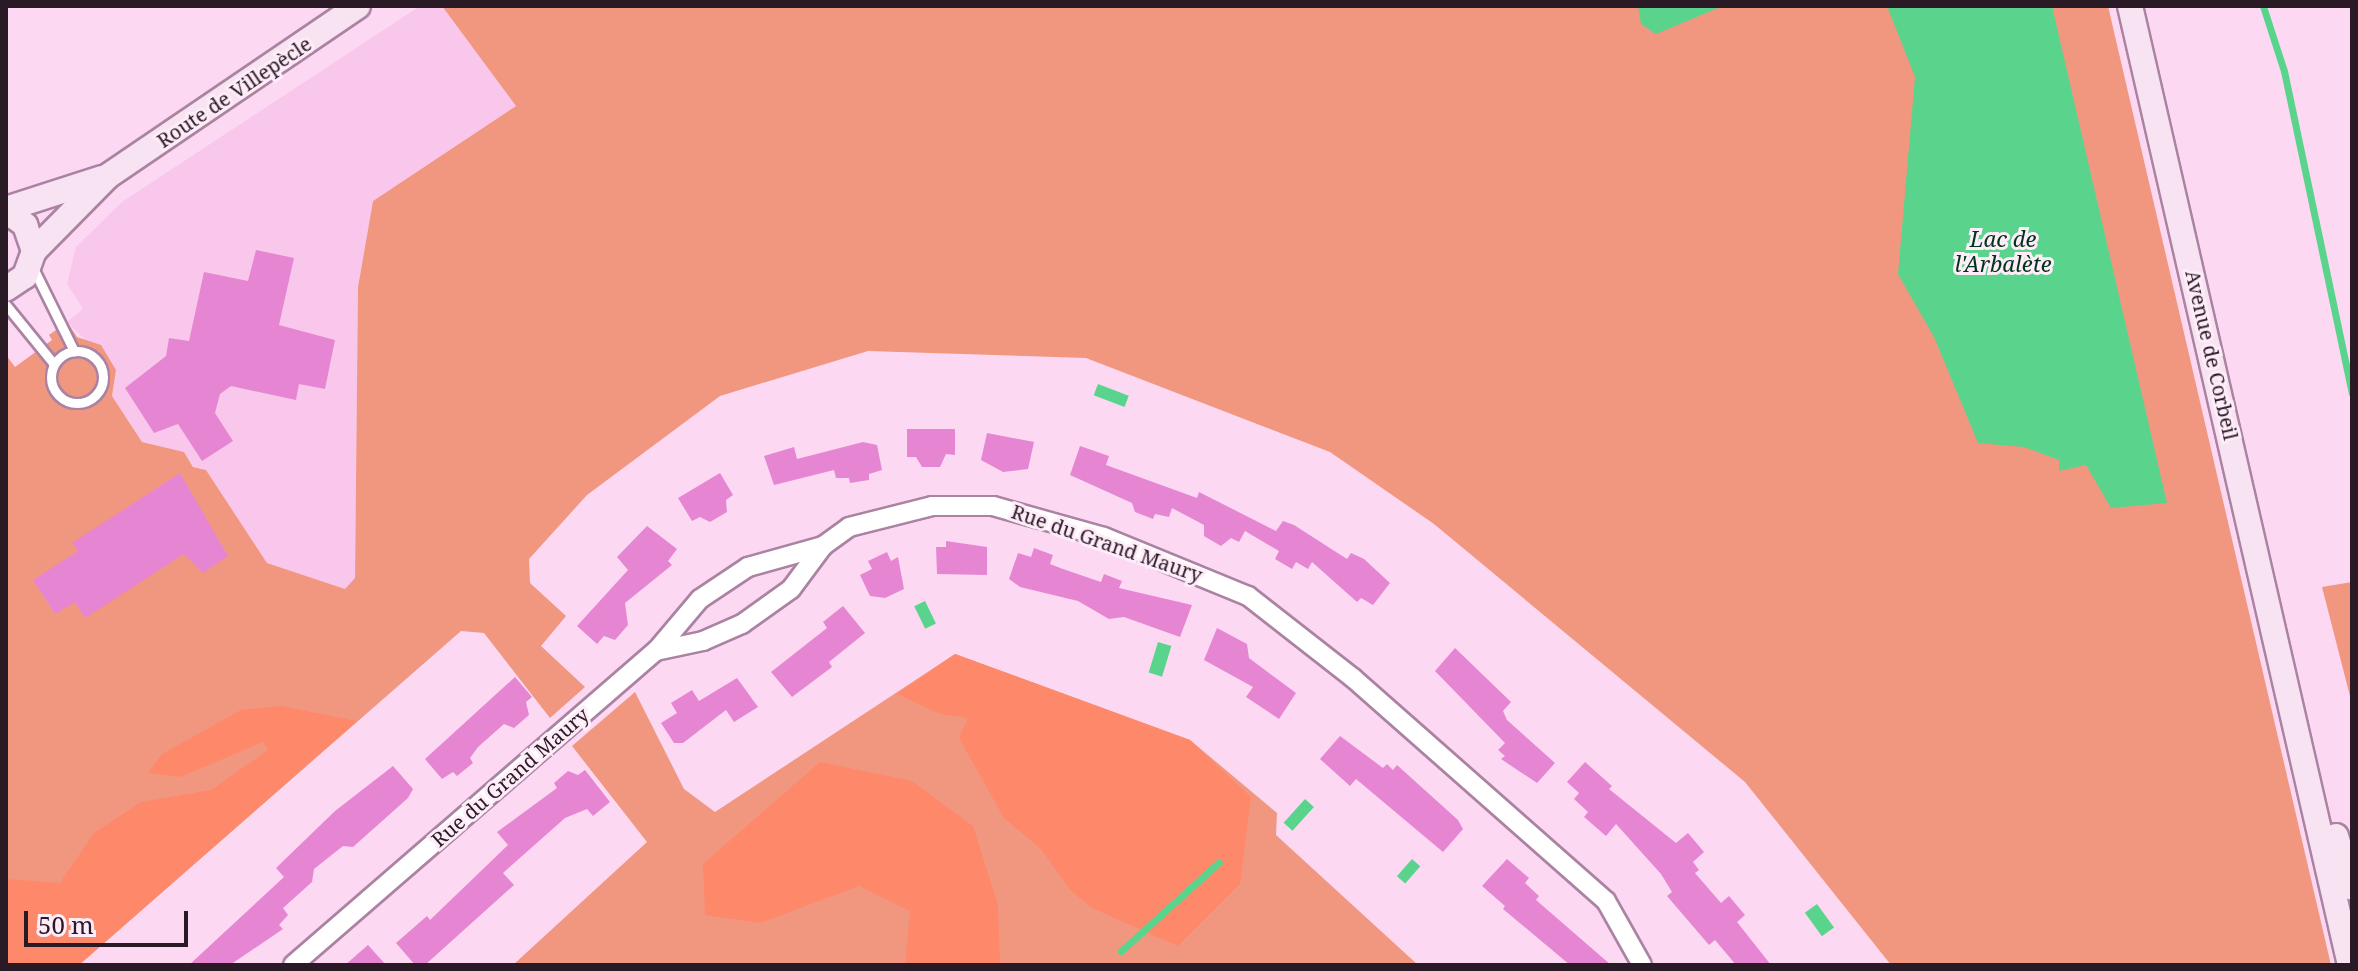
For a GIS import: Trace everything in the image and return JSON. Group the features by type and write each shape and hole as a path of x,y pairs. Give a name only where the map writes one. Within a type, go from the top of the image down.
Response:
{"main road":[{"name":"Route de Villepècle","path":"6,289 108,176 358,6"},
{"name":"Avenue de Corbeil","path":"2130,6 2293,705 2350,965"},
{"name":"Route de Villepècle","path":"6,210 108,176"},
{"path":"6,210 25,225 33,257"},
{"name":"Avenue de Corbeil","path":"2293,705 2352,888"}],"street":[{"name":"Rue du Grand Maury","path":"293,965 656,651 703,641 742,624 791,589 823,546 849,527 932,506 993,506 1104,537 1248,596 1343,670 1606,901 1642,965"},
{"path":"656,651 700,599 748,567 823,546"}],"lane":[{"path":"33,257 44,299 74,351"},
{"path":"6,305 54,364"},
{"path":"74,351 91,355 102,369 102,386 91,400 74,404 58,397 50,381 54,364 74,351"}],"shaded area":[{"path":"420,6 442,6 516,106 373,201 358,287 355,578 345,589 267,563 206,470 194,467 184,452 142,442 112,396 116,370 67,322 83,309 67,284 76,247 122,202"},
{"path":"442,6 2108,6 2331,965 1891,965 1745,782 1434,524 1330,452 1086,358 868,351 720,396 587,495 529,559 530,583 566,616 541,646 585,687 550,718 484,633 461,631 79,965 6,965 6,355 15,367 52,340 49,335 67,322 77,337 101,345 116,370 112,396 142,442 184,452 193,467 206,470 267,563 345,589 355,578 358,287 373,201 516,106"},
{"path":"2352,582 2352,704 2322,587"},
{"path":"955,654 1190,740 1277,813 1276,835 1418,965 513,965 647,842 572,746 635,692 684,789 715,812"},
{"path":"955,654 1190,740 1251,797 1240,884 1178,946 1092,908 1070,890 1041,849 1004,818 959,738 968,718 940,714 897,694"},
{"path":"281,706 357,721 79,965 6,965 6,879 60,883 94,833 141,802 211,790 268,750 263,742 180,777 148,773 162,754 241,710"},
{"path":"820,762 912,781 973,826 998,905 1000,965 905,965 910,911 859,886 760,923 705,915 703,864"}],"water":[{"path":"1638,6 1723,6 1656,34 1641,24"},
{"name":"Lac de l'Arbalète","path":"1887,6 2052,6 2167,503 2111,508 2086,465 2059,471 2059,460 2024,447 1978,443 1934,337 1898,274 1915,77"},
{"path":"1098,384 1129,396 1125,407 1094,395"},
{"path":"925,601 936,623 925,629 914,606"},
{"path":"1158,642 1171,646 1162,677 1149,673"},
{"path":"1305,799 1314,807 1293,831 1284,823"},
{"path":"1412,859 1420,866 1405,884 1397,876"},
{"path":"1817,904 1834,927 1822,936 1805,913"}],"building":[{"path":"256,250 294,258 279,325 335,340 325,389 299,384 296,400 231,386 220,394 215,413 233,441 202,461 178,424 154,433 125,388 166,356 169,338 189,341 204,272 248,281"},
{"path":"907,429 955,429 955,455 946,454 940,467 922,467 916,457 907,457"},
{"path":"987,433 1034,442 1028,469 1003,472 981,460"},
{"path":"863,442 877,445 882,470 869,474 869,480 850,483 849,478 836,478 834,470 774,485 764,456 794,447 797,459"},
{"path":"1080,446 1109,456 1106,465 1197,498 1199,492 1276,531 1283,521 1294,525 1347,559 1351,553 1364,559 1390,583 1373,605 1361,598 1357,602 1312,562 1308,569 1296,562 1292,569 1275,559 1279,551 1245,531 1239,542 1231,538 1221,546 1204,536 1204,525 1172,508 1169,517 1155,514 1153,519 1135,512 1132,503 1070,475"},
{"path":"180,473 228,556 203,573 184,554 85,618 75,602 55,614 33,580 78,551 72,543"},
{"path":"720,473 733,495 726,500 727,512 710,522 700,517 692,521 678,498"},
{"path":"647,526 677,549 668,561 672,565 625,603 628,625 615,640 604,636 597,644 577,626 628,570 617,557"},
{"path":"946,541 987,547 987,575 937,574 936,547 946,547"},
{"path":"1034,548 1053,555 1050,564 1063,569 1101,582 1104,574 1122,581 1119,588 1192,605 1180,637 1124,617 1109,619 1078,601 1020,587 1009,579 1018,553 1031,557"},
{"path":"887,552 891,561 898,557 904,589 885,598 870,596 860,575 872,569 868,561"},
{"path":"843,606 865,633 829,662 832,667 792,697 771,672 827,628 823,622"},
{"path":"1217,628 1247,644 1249,658 1296,693 1279,719 1246,697 1253,687 1204,660"},
{"path":"1455,648 1511,702 1503,711 1507,720 1555,763 1537,783 1501,759 1505,756 1498,750 1505,743 1435,671"},
{"path":"515,677 532,697 526,702 529,715 514,728 504,724 478,747 470,758 473,763 457,776 453,772 442,779 425,759"},
{"path":"737,678 758,707 734,722 726,710 683,743 674,743 661,723 677,713 671,703 692,690 699,701"},
{"path":"1340,736 1383,768 1387,764 1393,770 1397,765 1458,820 1463,829 1443,852 1356,779 1350,786 1320,759"},
{"path":"1585,762 1612,786 1609,789 1676,843 1688,833 1704,852 1693,862 1699,870 1695,873 1721,903 1729,896 1745,915 1737,922 1771,965 1736,965 1715,940 1709,945 1667,896 1672,892 1661,874 1616,824 1606,836 1584,817 1588,812 1574,799 1579,793 1567,782"},
{"path":"393,766 413,789 408,798 353,847 343,846 314,869 312,882 283,908 288,915 279,925 283,929 230,965 189,965 284,877 276,868 335,811"},
{"path":"585,770 610,802 593,816 587,809 565,818 503,873 514,885 425,965 415,965 396,943 427,916 430,920 508,845 497,832 557,788 554,783 568,771 578,775"},
{"path":"1507,859 1529,878 1525,883 1539,896 1536,900 1611,965 1570,965 1503,909 1505,906 1482,886"},
{"path":"368,945 386,965 345,965"}],"waterway":[{"path":"2263,6 2284,71 2352,393"},
{"path":"1121,951 1219,862"}]}
